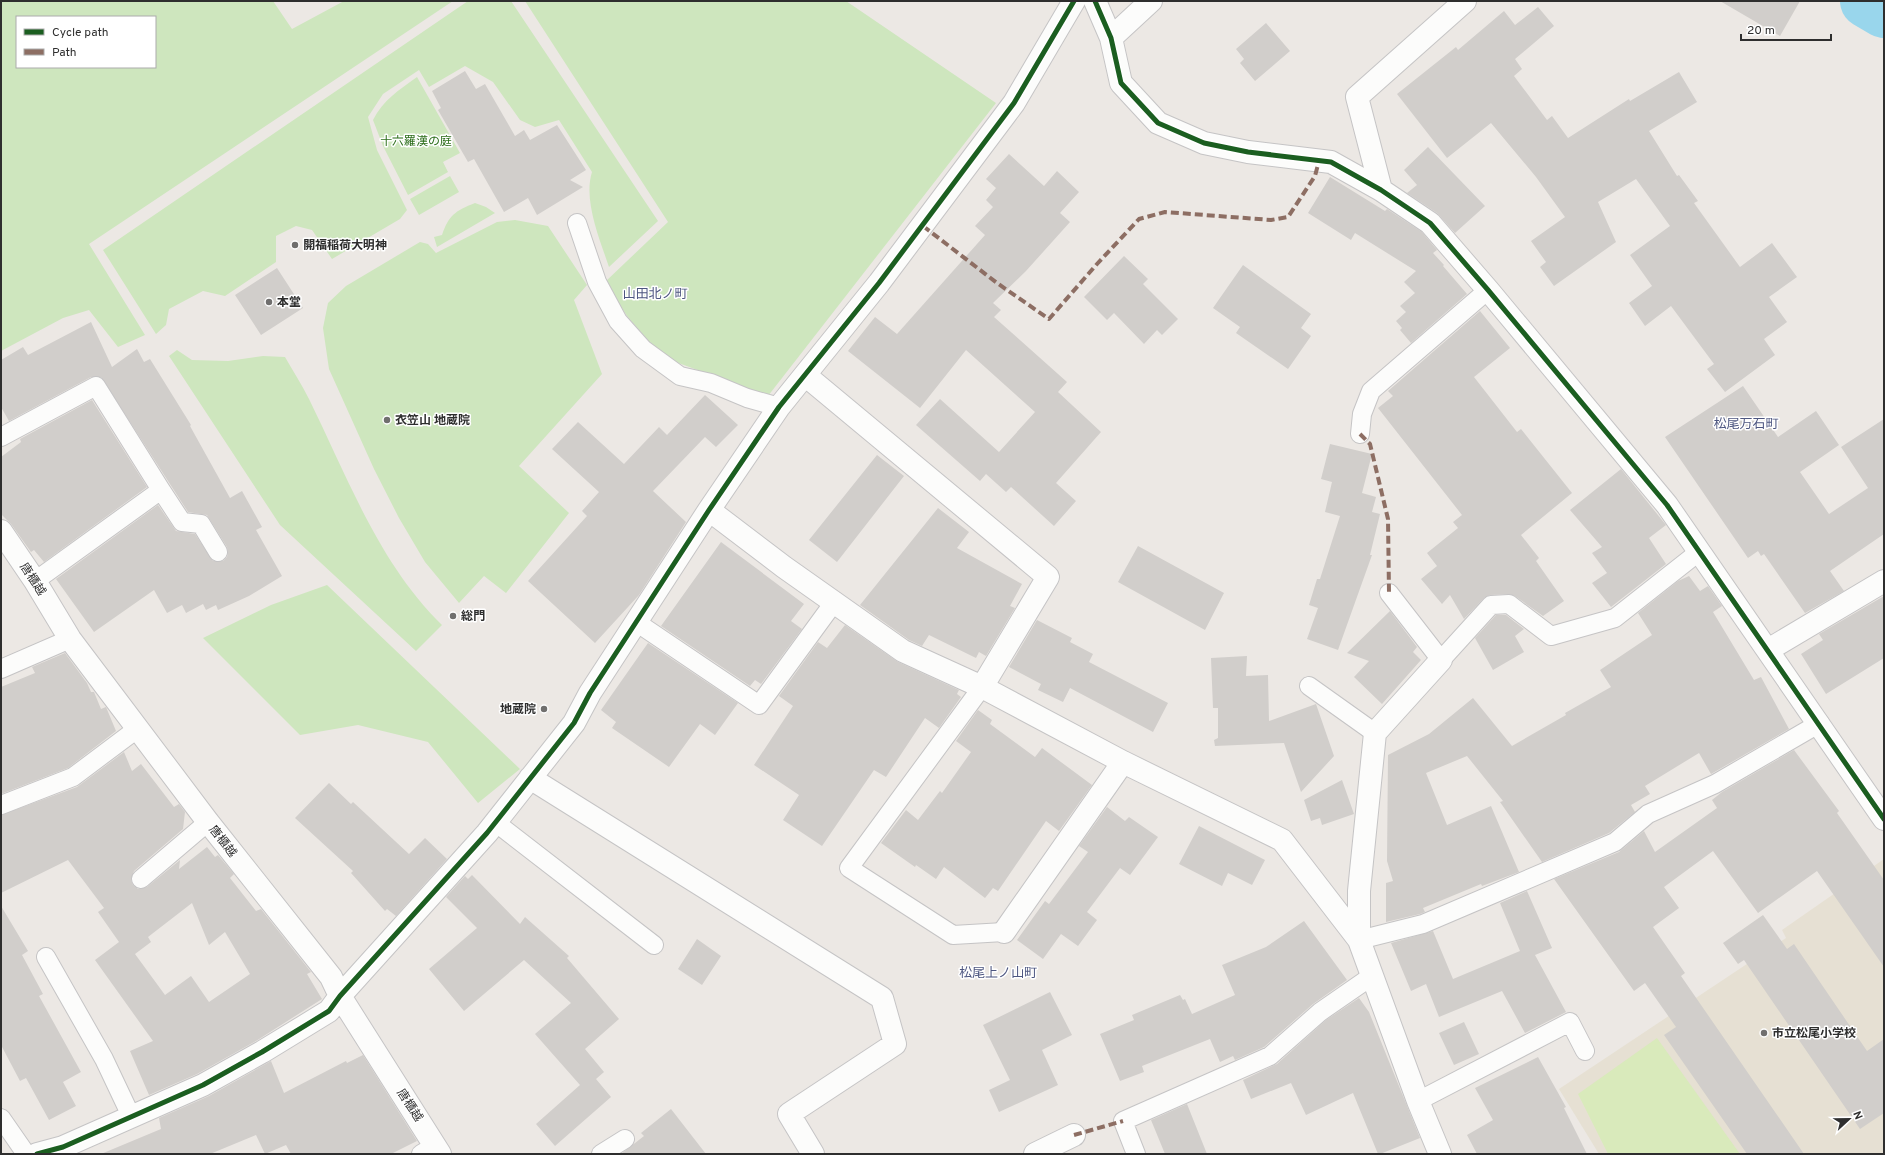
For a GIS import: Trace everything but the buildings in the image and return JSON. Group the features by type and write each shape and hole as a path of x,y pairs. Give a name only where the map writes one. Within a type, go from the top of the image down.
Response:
{"street":[{"path":"37,1154 64,1150 131,1116 203,1085 262,1052 329,1011 340,996 495,822 574,723 590,693 636,622 709,510 779,407 888,272 1014,103 1074,1"},
{"path":"1096,1 1111,38 1122,83 1158,123 1204,143 1248,152 1331,162 1380,190 1430,223 1488,290 1667,505 1820,724 1884,819"},
{"path":"1111,38 1151,1"},
{"path":"1380,190 1357,97 1461,2"},
{"path":"805,375 1048,577 982,687"},
{"path":"709,510 784,567 835,601 903,651 982,687 1123,762 1282,840 1359,940 1418,1101 1440,1154"},
{"name":"唐櫃越","path":"1,531 35,581 70,639 208,822 331,977 340,996 432,1151"},
{"path":"1768,650 1884,580"},
{"path":"1359,940 1359,891 1375,733 1441,660"},
{"path":"1004,932 1123,762"},
{"path":"530,778 882,998 895,1044 789,1114 813,1154"},
{"path":"1035,1154 1074,1135"}],"lane":[{"path":"577,223 597,282 618,321 644,349 680,376 711,383 746,398 779,407"},
{"path":"1360,434 1362,414 1371,391 1488,290"},
{"path":"1,437 96,386 182,522 201,524 218,552"},
{"path":"35,581 161,490"},
{"path":"1389,593 1441,660 1492,605 1509,604 1551,636 1615,618 1700,551"},
{"path":"636,622 759,705 835,601"},
{"path":"1,669 70,639"},
{"path":"1309,686 1375,733"},
{"path":"982,687 849,868 953,935 1004,932"},
{"path":"1359,940 1424,924 1614,842 1648,814 1715,784 1820,724"},
{"path":"1,805 73,777 137,729"},
{"path":"141,879 208,822"},
{"path":"495,822 654,945"},
{"path":"46,957 104,1059 131,1116"},
{"path":"1136,1154 1123,1121 1270,1056 1320,1012 1372,976"},
{"path":"1418,1101 1570,1022 1585,1051"},
{"path":"1,1118 26,1154"},
{"path":"601,1154 625,1139"}],"shaded area":[{"name":"市立松尾小学校","path":"1884,859 1884,1154 1599,1154 1559,1089 1786,938 1782,930"}],"green space":[{"path":"1,1 273,1 292,29 344,1 453,1 89,244 145,335 118,347 89,310 63,318 1,351"},
{"path":"468,1 511,1 658,221 609,267 597,232 591,207 590,183 592,172 559,120 535,127 520,120 493,82 465,66 429,87 419,70 383,94 368,117 377,150 407,210 400,219 332,259 312,230 296,226 276,236 276,262 225,296 203,291 169,309 166,325 156,334 103,250"},
{"path":"525,1 846,1 996,103 768,396 673,361 652,345 627,316 605,282 668,222"},
{"name":"十六羅漢の庭","path":"417,77 460,153 443,162 448,172 408,195 383,146 373,120 387,101"},
{"path":"450,176 459,192 419,215 410,199"},
{"path":"475,203 486,207 495,213 437,247 434,237 442,235 450,218 458,211"},
{"path":"515,220 548,226 587,285 574,300 602,374 519,466 569,513 506,593 484,576 459,603 425,562 399,518 374,469 329,369 323,328 328,303 346,286 420,242 428,244 436,253 497,222"},
{"path":"177,350 192,360 228,361 263,356 285,357 309,399 351,489 382,547 420,600 442,625 416,651 280,525 169,356"},
{"path":"327,585 520,769 478,803 428,742 358,725 300,735 203,638 271,605"},
{"path":"1657,1038 1740,1154 1608,1154 1578,1094"}],"waterway":[{"path":"1867,1 1884,11"}],"marked path":[{"path":"923,226 997,283 1049,319 1139,219 1165,212 1271,220 1288,217 1315,176 1319,161"},
{"path":"1360,434 1370,444 1388,519 1389,593"},
{"path":"1074,1135 1123,1121"}],"cycle path":[{"path":"37,1154 63,1147 203,1085 262,1052 329,1011 340,996 487,833 574,723 590,693 709,510 779,407 879,283 1014,103 1074,1"},
{"path":"1095,1 1111,38 1121,83 1158,123 1204,143 1248,152 1331,162 1381,190 1430,223 1488,290 1667,505 1884,819"}],"place":[{"name":"開福稲荷大明神","path":"295,245"},
{"name":"本堂","path":"269,302"},
{"name":"衣笠山 地蔵院","path":"387,420"},
{"name":"総門","path":"453,616"},
{"name":"地蔵院","path":"544,709"},
{"name":"市立松尾小学校","path":"1764,1033"}],"district":[{"name":"山田北ノ町","path":"655,293"},
{"name":"松尾万石町","path":"1746,423"},
{"name":"松尾上ノ山町","path":"998,972"}]}
